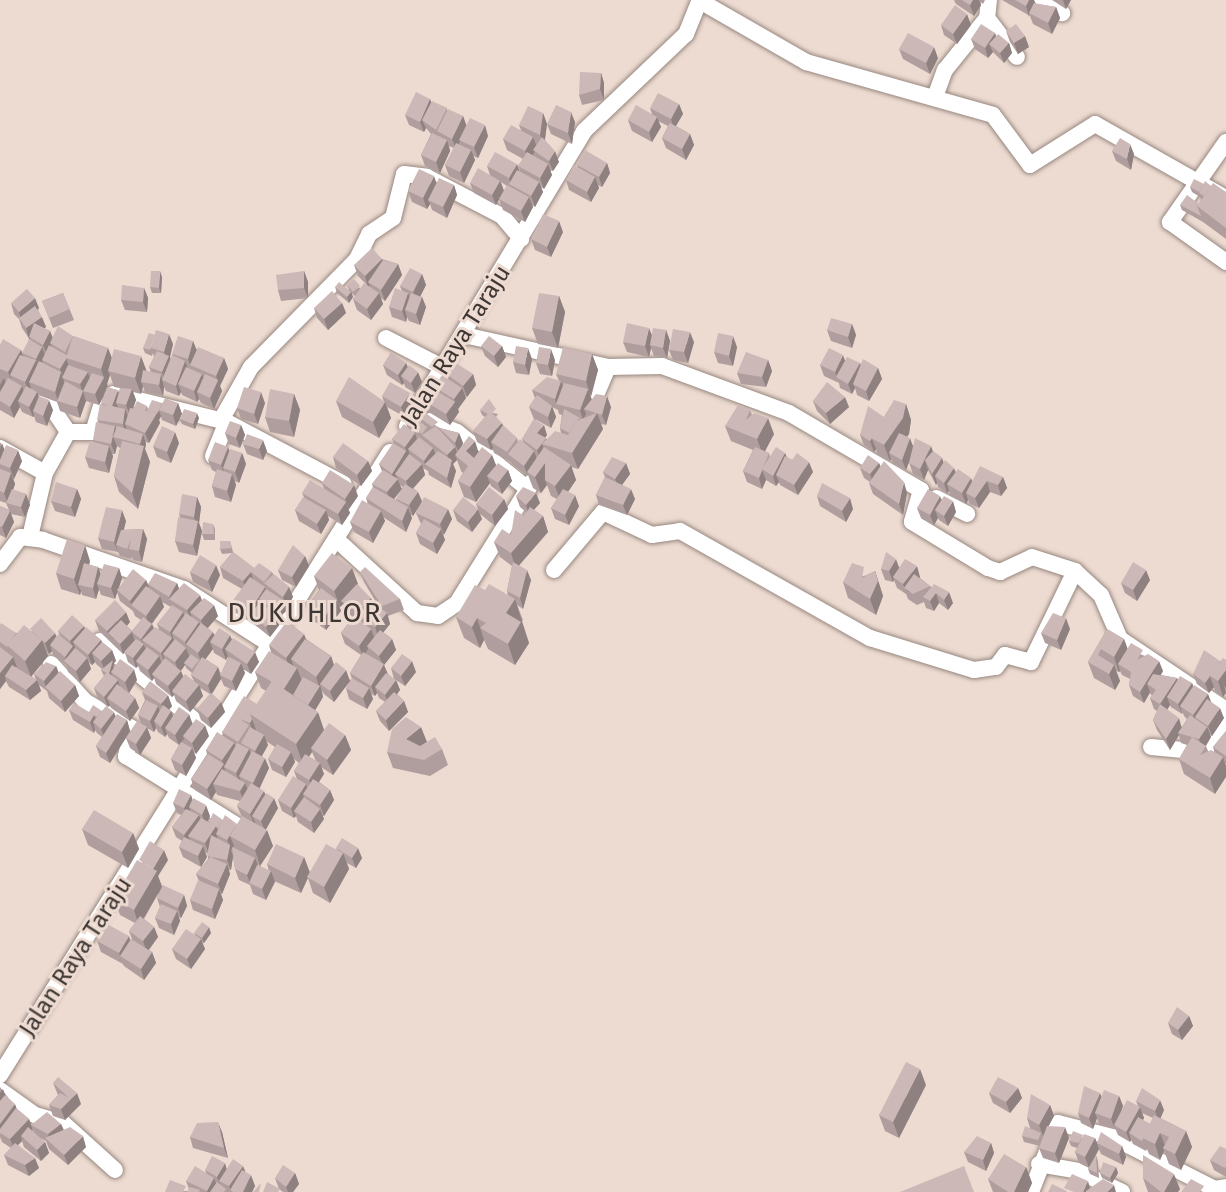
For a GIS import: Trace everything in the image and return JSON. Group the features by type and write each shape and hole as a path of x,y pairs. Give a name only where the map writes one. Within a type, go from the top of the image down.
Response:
{"street":[{"path":"935,97 945,70 987,18 989,0"},
{"path":"1041,0 1062,13"},
{"path":"700,1 806,62 993,115 1030,165 1095,124 1226,198"},
{"name":"Jalan Raya Taraju","path":"0,1075 181,795 444,368 584,131 686,34 700,1"},
{"path":"987,18 1017,57"},
{"path":"1226,142 1193,181 1171,225 1226,262"},
{"path":"213,456 224,421 251,367 348,270 369,234 393,218 404,174 427,177 502,216 521,239"},
{"path":"464,335 608,367 662,366 719,383 789,413 967,514"},
{"path":"386,338 444,368"},
{"path":"584,425 608,367"},
{"path":"0,382 50,405 68,432"},
{"path":"68,432 93,432 103,400 114,394 224,421 365,495"},
{"path":"416,410 528,489"},
{"path":"30,537 45,473 68,432"},
{"path":"0,448 45,473"},
{"path":"336,539 417,613 438,616 457,603 543,465"},
{"path":"921,490 912,522 988,568 1000,572 1032,557 1075,571 1101,595 1120,639 1226,710"},
{"path":"554,570 603,512 652,535 680,531 870,638 974,670 996,667 1005,655 1031,662 1075,571"},
{"path":"0,564 4,545 30,537 184,589 271,645"},
{"path":"100,640 151,687 215,737"},
{"path":"51,664 86,702 132,728"},
{"path":"151,687 122,753 181,795 246,831"},
{"path":"1151,747 1204,752 1226,723"},
{"path":"0,1090 35,1115 63,1123 115,1170"},
{"path":"1031,1192 1051,1129 1064,1123 1112,1137 1215,1189 1226,1187"},
{"path":"1039,1164 1078,1171 1122,1192"}],"building":[{"path":"1015,0 1029,0 1026,6"},
{"path":"1034,3 1056,7 1048,23 1029,13"},
{"path":"955,5 967,14 953,34 941,25"},
{"path":"981,24 995,33 985,48 971,39"},
{"path":"1016,24 1025,36 1014,43 1006,31"},
{"path":"908,33 934,47 926,63 899,49"},
{"path":"998,34 1009,43 1000,53 989,44"},
{"path":"580,72 601,73 600,89 579,95"},
{"path":"416,92 430,99 420,122 405,115"},
{"path":"658,93 679,104 671,119 650,108"},
{"path":"432,101 447,108 436,130 422,120"},
{"path":"556,105 571,112 568,133 547,124"},
{"path":"636,105 657,117 649,132 628,120"},
{"path":"528,106 543,113 540,135 519,125"},
{"path":"448,109 463,116 452,139 437,131"},
{"path":"470,118 485,125 474,147 459,140"},
{"path":"670,123 690,134 682,149 662,138"},
{"path":"511,125 533,137 525,151 503,139"},
{"path":"432,133 447,140 436,162 421,155"},
{"path":"542,137 555,151 549,161 533,150"},
{"path":"1120,138 1130,144 1127,159 1112,151"},
{"path":"456,143 471,150 460,172 445,165"},
{"path":"585,150 607,163 599,177 577,165"},
{"path":"495,152 517,164 509,178 487,166"},
{"path":"527,152 548,164 540,178 518,166"},
{"path":"574,165 595,177 587,192 566,180"},
{"path":"478,168 500,181 492,195 470,183"},
{"path":"419,169 434,176 423,198 408,191"},
{"path":"517,170 539,182 531,196 509,184"},
{"path":"439,178 454,185 443,207 428,200"},
{"path":"1194,179 1204,184 1199,192 1190,187"},
{"path":"1205,181 1211,186 1204,196 1199,193"},
{"path":"1213,183 1226,192 1226,228 1197,206"},
{"path":"507,185 529,197 521,211 499,199"},
{"path":"1187,195 1199,204 1201,216 1180,205"},
{"path":"543,214 559,221 547,247 531,239"},
{"path":"372,248 382,259 365,276 354,265"},
{"path":"383,260 398,264 381,290 368,282"},
{"path":"410,268 422,274 413,292 400,286"},
{"path":"151,271 160,271 159,288 150,287"},
{"path":"304,271 304,288 278,290 276,275"},
{"path":"354,279 360,286 353,292 347,285"},
{"path":"339,282 351,292 347,297 335,287"},
{"path":"364,283 379,293 367,309 353,299"},
{"path":"122,285 144,288 143,302 121,300"},
{"path":"395,288 408,293 402,311 389,307"},
{"path":"27,289 35,298 19,312 11,303"},
{"path":"332,291 342,303 324,319 314,308"},
{"path":"63,293 70,309 49,318 42,301"},
{"path":"411,293 422,297 416,314 405,310"},
{"path":"539,293 559,296 552,332 532,328"},
{"path":"35,306 42,317 26,328 19,318"},
{"path":"831,318 852,324 848,337 827,330"},
{"path":"34,323 50,331 43,345 29,337"},
{"path":"627,323 649,328 645,346 623,342"},
{"path":"58,326 73,336 65,352 50,343"},
{"path":"653,328 666,330 663,348 650,345"},
{"path":"673,329 690,332 684,352 669,350"},
{"path":"156,330 169,334 164,352 151,348"},
{"path":"149,333 155,335 150,350 143,348"},
{"path":"718,333 733,336 729,356 714,352"},
{"path":"73,336 108,348 101,369 66,358"},
{"path":"178,336 193,341 188,359 172,354"},
{"path":"489,336 502,346 494,356 481,346"},
{"path":"3,339 21,350 8,372 0,369"},
{"path":"29,339 42,347 36,359 22,353"},
{"path":"49,345 68,356 60,369 42,360"},
{"path":"516,346 528,348 525,365 513,362"},
{"path":"198,347 224,358 216,376 190,365"},
{"path":"539,347 551,349 548,365 536,363"},
{"path":"563,347 592,354 586,381 556,374"},
{"path":"829,348 843,355 835,372 820,365"},
{"path":"114,349 141,356 135,378 108,371"},
{"path":"157,351 169,356 162,372 149,367"},
{"path":"391,352 406,363 398,375 383,365"},
{"path":"746,352 768,360 762,377 737,373"},
{"path":"20,355 36,360 25,382 10,375"},
{"path":"172,355 185,361 176,386 162,380"},
{"path":"847,357 860,363 848,384 836,377"},
{"path":"863,359 878,368 866,391 853,384"},
{"path":"39,361 61,372 55,392 29,382"},
{"path":"453,361 473,374 463,386 445,373"},
{"path":"68,365 88,372 80,384 62,378"},
{"path":"409,365 418,372 411,383 401,376"},
{"path":"186,367 202,374 194,391 178,384"},
{"path":"143,370 161,374 159,385 141,382"},
{"path":"92,373 104,377 95,394 83,391"},
{"path":"205,374 218,380 210,398 197,392"},
{"path":"442,375 462,388 454,399 434,387"},
{"path":"349,377 385,402 373,422 336,401"},
{"path":"547,377 561,381 555,399 532,390"},
{"path":"8,378 22,386 10,407 0,401 0,392"},
{"path":"65,381 83,391 77,407 57,401"},
{"path":"390,382 410,393 401,407 382,396"},
{"path":"827,382 845,397 826,413 813,401"},
{"path":"564,383 588,389 580,410 556,404"},
{"path":"26,386 37,392 29,407 18,401"},
{"path":"107,387 118,390 112,406 125,409 123,424 97,420 100,404 108,406 101,403"},
{"path":"244,387 261,392 254,414 237,408"},
{"path":"120,388 132,389 126,405 116,403"},
{"path":"432,388 455,402 446,414 423,400"},
{"path":"270,389 294,394 289,421 265,417"},
{"path":"596,394 607,396 602,415 584,409"},
{"path":"537,395 552,406 548,417 529,407"},
{"path":"39,396 49,400 43,416 33,411"},
{"path":"165,398 178,403 173,415 159,410"},
{"path":"489,399 496,409 488,414 480,410"},
{"path":"152,400 162,403 157,414 147,411"},
{"path":"894,400 906,404 903,418 884,445 871,438"},
{"path":"137,401 147,406 145,411 133,409"},
{"path":"738,405 750,410 746,420 754,413 768,418 757,439 725,426"},
{"path":"868,406 884,417 870,441 860,435"},
{"path":"417,407 438,422 432,427 412,412"},
{"path":"130,408 157,413 145,433 125,424"},
{"path":"184,409 197,413 193,424 180,419"},
{"path":"564,409 580,418 569,433 560,428"},
{"path":"490,411 502,423 487,439 473,431"},
{"path":"597,413 572,453 542,444 555,431 568,435 576,421"},
{"path":"412,415 427,427 422,434 405,422"},
{"path":"534,419 544,425 537,433 546,438 537,450 522,439"},
{"path":"230,421 241,425 236,438 225,433"},
{"path":"96,422 115,426 111,444 93,440"},
{"path":"404,424 415,433 405,447 392,439"},
{"path":"503,425 517,438 507,452 491,442"},
{"path":"117,426 143,434 140,444 113,437"},
{"path":"162,426 175,432 167,452 153,446"},
{"path":"436,426 455,447 447,455 422,435"},
{"path":"439,428 459,433 455,443"},
{"path":"899,433 910,438 902,460 889,453"},
{"path":"247,434 263,440 259,449 243,444"},
{"path":"469,436 475,441 466,451 474,458 482,447 492,455 470,487 458,481 468,466 455,455"},
{"path":"419,437 433,448 424,461 408,449"},
{"path":"915,438 931,446 920,469 909,463"},
{"path":"520,439 534,451 524,466 508,454"},
{"path":"90,441 109,446 105,462 85,457"},
{"path":"122,441 144,446 132,493 114,476"},
{"path":"215,442 228,447 221,465 208,460"},
{"path":"343,443 368,461 357,475 333,457"},
{"path":"393,443 406,451 392,474 379,464"},
{"path":"6,445 18,450 10,468 0,464"},
{"path":"544,447 571,465 555,486 545,480 545,463 535,477 527,472"},
{"path":"755,447 769,453 759,478 743,471"},
{"path":"776,447 785,453 773,476 762,469"},
{"path":"230,449 242,453 235,472 223,468"},
{"path":"438,451 452,460 447,478 425,464"},
{"path":"933,451 942,458 932,474 925,460"},
{"path":"797,453 809,462 794,485 776,475 785,456 792,460"},
{"path":"409,454 422,464 406,481 395,474"},
{"path":"868,455 879,463 870,474 860,468"},
{"path":"612,457 626,463 615,479 603,472"},
{"path":"945,460 954,468 944,483 935,476"},
{"path":"884,461 904,482 899,504 869,483"},
{"path":"498,463 508,470 498,483 487,476"},
{"path":"980,466 1003,477 998,485 987,481 975,498 966,493"},
{"path":"0,469 11,473 4,493 0,491"},
{"path":"217,469 232,474 227,491 212,486"},
{"path":"958,469 971,478 962,493 947,484"},
{"path":"330,470 354,485 345,499 322,483"},
{"path":"383,470 398,479 387,492 372,484"},
{"path":"605,477 631,489 623,505 596,495"},
{"path":"310,480 346,502 338,514 302,493"},
{"path":"56,482 77,489 71,507 51,501"},
{"path":"822,483 850,498 842,511 817,496"},
{"path":"405,484 418,492 409,505 396,499"},
{"path":"373,487 408,507 402,521 366,498"},
{"path":"489,487 504,499 492,515 476,504"},
{"path":"523,487 536,493 526,505 516,496"},
{"path":"12,489 26,494 21,507 6,503"},
{"path":"563,489 575,495 565,515 551,508"},
{"path":"928,489 940,496 930,515 917,508"},
{"path":"182,494 197,497 194,517 179,514"},
{"path":"944,496 953,501 944,516 935,510"},
{"path":"303,497 326,510 317,524 295,510"},
{"path":"424,497 448,509 440,524 416,513"},
{"path":"463,497 478,509 468,522 453,510"},
{"path":"362,500 381,511 369,532 350,522"},
{"path":"0,506 10,511 2,527 0,526"},
{"path":"106,507 122,510 114,542 98,538"},
{"path":"530,507 543,516 511,553 494,542 502,529 511,535 515,510 524,516"},
{"path":"178,517 198,521 193,545 175,541"},
{"path":"424,519 441,529 433,543 416,533"},
{"path":"203,522 213,524 214,534 202,534"},
{"path":"143,529 139,551 129,549 131,539 127,549 116,545 121,530"},
{"path":"67,539 85,545 74,579 56,573"},
{"path":"220,541 230,541 232,548 220,549"},
{"path":"293,545 305,556 292,577 278,570"},
{"path":"233,552 254,568 259,563 272,572 264,582 251,572 243,581 220,567"},
{"path":"886,552 896,559 889,571 881,569"},
{"path":"332,553 352,568 334,591 314,576"},
{"path":"200,555 216,565 208,581 190,572"},
{"path":"905,559 917,566 903,584 893,577"},
{"path":"513,562 527,570 520,598 507,591"},
{"path":"1133,562 1146,570 1133,590 1121,583"},
{"path":"84,563 98,567 93,588 78,585"},
{"path":"852,563 864,567 862,578 875,571 878,581 870,599 843,582"},
{"path":"104,564 119,568 111,588 97,584"},
{"path":"365,567 400,599 382,606 360,572"},
{"path":"133,569 146,580 130,601 117,590"},
{"path":"155,573 177,583 169,597 148,584"},
{"path":"274,574 289,587 283,597 264,583"},
{"path":"914,574 930,586 913,594 904,588"},
{"path":"250,577 265,587 250,611 232,602"},
{"path":"184,583 200,595 187,610 169,599"},
{"path":"357,584 371,598 358,612 341,601"},
{"path":"489,584 515,599 506,613 521,622 508,644 480,628 486,623 477,618 472,627 456,617 475,585 485,590"},
{"path":"934,584 949,592 944,600 936,593 930,601 923,597"},
{"path":"146,586 160,596 146,616 131,605"},
{"path":"321,588 337,600 323,619 307,607"},
{"path":"266,589 283,600 274,609 259,599"},
{"path":"204,598 214,605 201,620 190,612"},
{"path":"115,600 126,612 107,631 95,620"},
{"path":"371,601 387,613 375,627 359,615"},
{"path":"259,603 276,613 266,627 251,614"},
{"path":"172,605 183,612 170,632 157,624"},
{"path":"186,613 199,622 185,642 172,633"},
{"path":"1053,613 1066,618 1057,640 1041,633"},
{"path":"72,615 84,626 70,641 58,631"},
{"path":"354,616 371,629 359,646 341,633"},
{"path":"143,617 152,624 141,639 132,632"},
{"path":"41,618 55,633 45,643 30,629"},
{"path":"121,620 132,631 120,644 108,633"},
{"path":"287,621 304,634 286,658 269,645"},
{"path":"1,623 16,633 7,647 0,642"},
{"path":"201,623 213,632 198,653 186,644"},
{"path":"24,625 42,640 25,661 7,645"},
{"path":"86,627 101,640 88,655 73,642"},
{"path":"155,627 172,638 161,653 142,640"},
{"path":"219,628 230,635 222,649 210,642"},
{"path":"1107,629 1124,639 1114,657 1101,649 1098,655 1114,665 1109,674 1088,662"},
{"path":"380,630 392,639 379,656 367,646"},
{"path":"58,634 73,646 65,657 50,645"},
{"path":"233,638 255,652 247,664 225,649"},
{"path":"136,639 144,644 133,658 124,652"},
{"path":"175,639 186,648 175,662 163,654"},
{"path":"305,639 331,656 316,677 291,659"},
{"path":"102,642 112,650 101,661 92,653"},
{"path":"1131,643 1143,650 1137,660 1148,654 1159,661 1140,692 1129,685 1131,672 1118,664"},
{"path":"0,647 13,657 0,673"},
{"path":"147,647 159,656 148,670 136,661"},
{"path":"75,648 87,658 76,671 64,661"},
{"path":"1204,650 1220,661 1205,683 1193,674"},
{"path":"269,651 297,668 284,689 255,672"},
{"path":"363,652 384,664 371,686 350,673"},
{"path":"191,654 199,660 192,669 184,663"},
{"path":"402,654 412,661 401,676 391,668"},
{"path":"202,657 218,667 208,685 191,675"},
{"path":"229,657 241,663 232,681 220,675"},
{"path":"165,658 181,671 168,686 152,674"},
{"path":"1223,658 1226,660 1226,670 1218,681 1209,675"},
{"path":"120,659 134,669 125,682 111,672"},
{"path":"113,660 109,674 101,670"},
{"path":"46,662 56,666 44,681 34,674"},
{"path":"336,662 346,670 330,691 320,684"},
{"path":"12,665 37,680 26,690 5,676"},
{"path":"60,671 75,685 61,701 45,687"},
{"path":"107,672 118,680 104,697 94,688"},
{"path":"386,673 396,680 385,695 375,687"},
{"path":"185,674 199,685 186,701 172,691"},
{"path":"1153,674 1177,678 1160,704 1150,698 1156,690 1147,684"},
{"path":"1180,676 1192,683 1178,704 1167,697"},
{"path":"303,677 320,686 308,705 293,695"},
{"path":"352,678 369,688 363,698 346,688"},
{"path":"150,681 168,695 161,704 142,692"},
{"path":"272,681 318,712 296,744 250,714"},
{"path":"117,684 135,698 126,711 107,698"},
{"path":"1194,685 1208,694 1193,715 1180,706"},
{"path":"394,692 404,701 386,720 376,711"},
{"path":"211,693 221,702 208,718 197,709"},
{"path":"244,696 257,704 250,714 250,723 240,719 249,725 238,742 222,732"},
{"path":"1207,699 1220,708 1208,726 1195,717"},
{"path":"146,700 158,706 150,721 138,715"},
{"path":"74,703 94,715 90,722 69,710"},
{"path":"1160,704 1179,718 1166,739 1153,720"},
{"path":"93,705 102,711 97,717 89,712"},
{"path":"163,705 171,711 161,727 154,721"},
{"path":"106,706 114,712 101,729 93,722"},
{"path":"179,707 189,714 175,735 165,728"},
{"path":"117,714 127,720 106,753 96,746"},
{"path":"1190,715 1207,727 1199,739 1178,733"},
{"path":"406,717 421,727 406,739 420,746 435,737 442,749 424,760 387,752 392,729"},
{"path":"196,719 205,725 192,743 183,736"},
{"path":"137,721 147,727 136,744 126,738"},
{"path":"329,723 345,735 327,760 311,748"},
{"path":"250,727 264,735 255,751 241,743"},
{"path":"1226,731 1226,756 1213,747"},
{"path":"217,732 234,743 222,760 206,750"},
{"path":"1192,737 1206,746 1200,755 1211,750 1223,757 1210,778 1179,759"},
{"path":"181,742 192,748 182,765 171,759"},
{"path":"237,743 249,749 236,773 224,767"},
{"path":"277,744 291,752 282,767 268,759"},
{"path":"252,751 265,758 253,783 239,776"},
{"path":"208,754 224,764 207,789 191,779"},
{"path":"305,754 320,763 309,780 294,771"},
{"path":"222,769 245,783 240,791 213,784"},
{"path":"293,776 306,784 291,808 278,800"},
{"path":"313,779 330,790 320,805 303,794"},
{"path":"251,783 264,791 250,814 237,806"},
{"path":"179,789 191,795 184,808 173,803"},
{"path":"266,793 274,798 261,821 252,816"},
{"path":"304,797 320,809 311,822 294,811"},
{"path":"193,798 206,805 202,815 189,807"},
{"path":"186,809 199,815 184,835 172,827"},
{"path":"94,810 133,833 122,852 82,829"},
{"path":"213,813 223,820 218,828 209,822"},
{"path":"225,815 237,824 227,840 216,834"},
{"path":"242,816 267,830 255,850 230,836"},
{"path":"201,818 216,826 205,843 188,836"},
{"path":"211,835 230,845 227,860 207,856"},
{"path":"184,837 203,846 198,856 179,847"},
{"path":"342,838 358,848 352,858 336,848"},
{"path":"150,841 164,850 153,869 139,860"},
{"path":"276,844 304,857 295,878 267,864"},
{"path":"326,844 343,853 324,887 307,877"},
{"path":"232,847 255,858 247,875 235,869"},
{"path":"210,857 227,864 218,884 196,874"},
{"path":"137,860 157,871 134,910 114,899"},
{"path":"257,865 271,871 262,889 249,883"},
{"path":"198,880 219,889 212,909 190,900"},
{"path":"163,885 184,895 178,908 157,898"},
{"path":"161,904 177,911 171,924 155,918"},
{"path":"140,916 154,927 143,941 129,931"},
{"path":"202,922 209,927 202,938 194,933"},
{"path":"107,924 129,936 119,953 97,941"},
{"path":"186,929 201,939 187,959 172,949"},
{"path":"131,939 152,952 141,969 120,956"},
{"path":"1177,1007 1189,1016 1178,1030 1168,1023"},
{"path":"906,1062 920,1069 893,1122 879,1115"},
{"path":"58,1077 77,1093 61,1109 49,1105 60,1093 69,1098 53,1083"},
{"path":"998,1077 1018,1088 1006,1102 989,1093"},
{"path":"1084,1086 1100,1093 1089,1118 1078,1113"},
{"path":"1142,1088 1160,1100 1155,1111 1136,1101"},
{"path":"1104,1090 1119,1096 1111,1119 1095,1113"},
{"path":"1031,1094 1050,1105 1039,1125 1027,1118"},
{"path":"5,1095 15,1104 0,1124 0,1101"},
{"path":"1127,1100 1140,1107 1126,1132 1114,1125"},
{"path":"16,1108 29,1119 10,1139 0,1133 0,1129"},
{"path":"47,1112 61,1124 48,1134 31,1125"},
{"path":"1154,1115 1186,1131 1175,1154 1163,1148 1169,1137 1160,1133 1155,1144 1143,1138"},
{"path":"1138,1117 1150,1124 1142,1141 1129,1133"},
{"path":"218,1122 224,1148 190,1137 197,1123"},
{"path":"1025,1126 1041,1133 1038,1140 1022,1136"},
{"path":"1047,1126 1065,1127 1055,1153 1039,1148"},
{"path":"28,1127 45,1142 37,1150 21,1136"},
{"path":"70,1127 83,1136 64,1155 45,1138"},
{"path":"1073,1131 1083,1135 1079,1143 1069,1141"},
{"path":"1101,1132 1122,1146 1119,1154 1097,1143"},
{"path":"1084,1134 1095,1138 1085,1157 1075,1152"},
{"path":"977,1136 991,1143 983,1160 964,1152"},
{"path":"15,1143 35,1158 25,1165 4,1155"},
{"path":"1220,1146 1226,1149 1225,1168 1210,1160"},
{"path":"1004,1154 1026,1167 1014,1192 1008,1192 988,1179"},
{"path":"1096,1155 1097,1173 1088,1169"},
{"path":"1143,1155 1174,1174 1164,1192 1143,1178"},
{"path":"212,1156 225,1163 217,1177 205,1170"},
{"path":"233,1159 243,1166 229,1186 219,1181"},
{"path":"1103,1162 1116,1167 1110,1178 1100,1173"},
{"path":"283,1165 295,1173 286,1187 275,1178"},
{"path":"195,1166 214,1178 207,1191 186,1181"},
{"path":"964,1166 974,1192 900,1192"},
{"path":"242,1170 251,1175 243,1192 233,1192 230,1190"},
{"path":"1072,1174 1088,1181 1083,1192 1064,1188"},
{"path":"1103,1179 1114,1185 1107,1192 1086,1191"},
{"path":"1191,1179 1204,1186 1200,1192 1181,1192"},
{"path":"170,1180 186,1186 183,1192 165,1192"},
{"path":"217,1182 226,1189 224,1192 210,1192"},
{"path":"267,1182 280,1189 278,1192 263,1192"},
{"path":"1052,1184 1067,1191 1048,1192"},
{"path":"190,1187 200,1190 187,1192"}],"district":[{"name":"DUKUHLOR","path":"305,613"}]}
